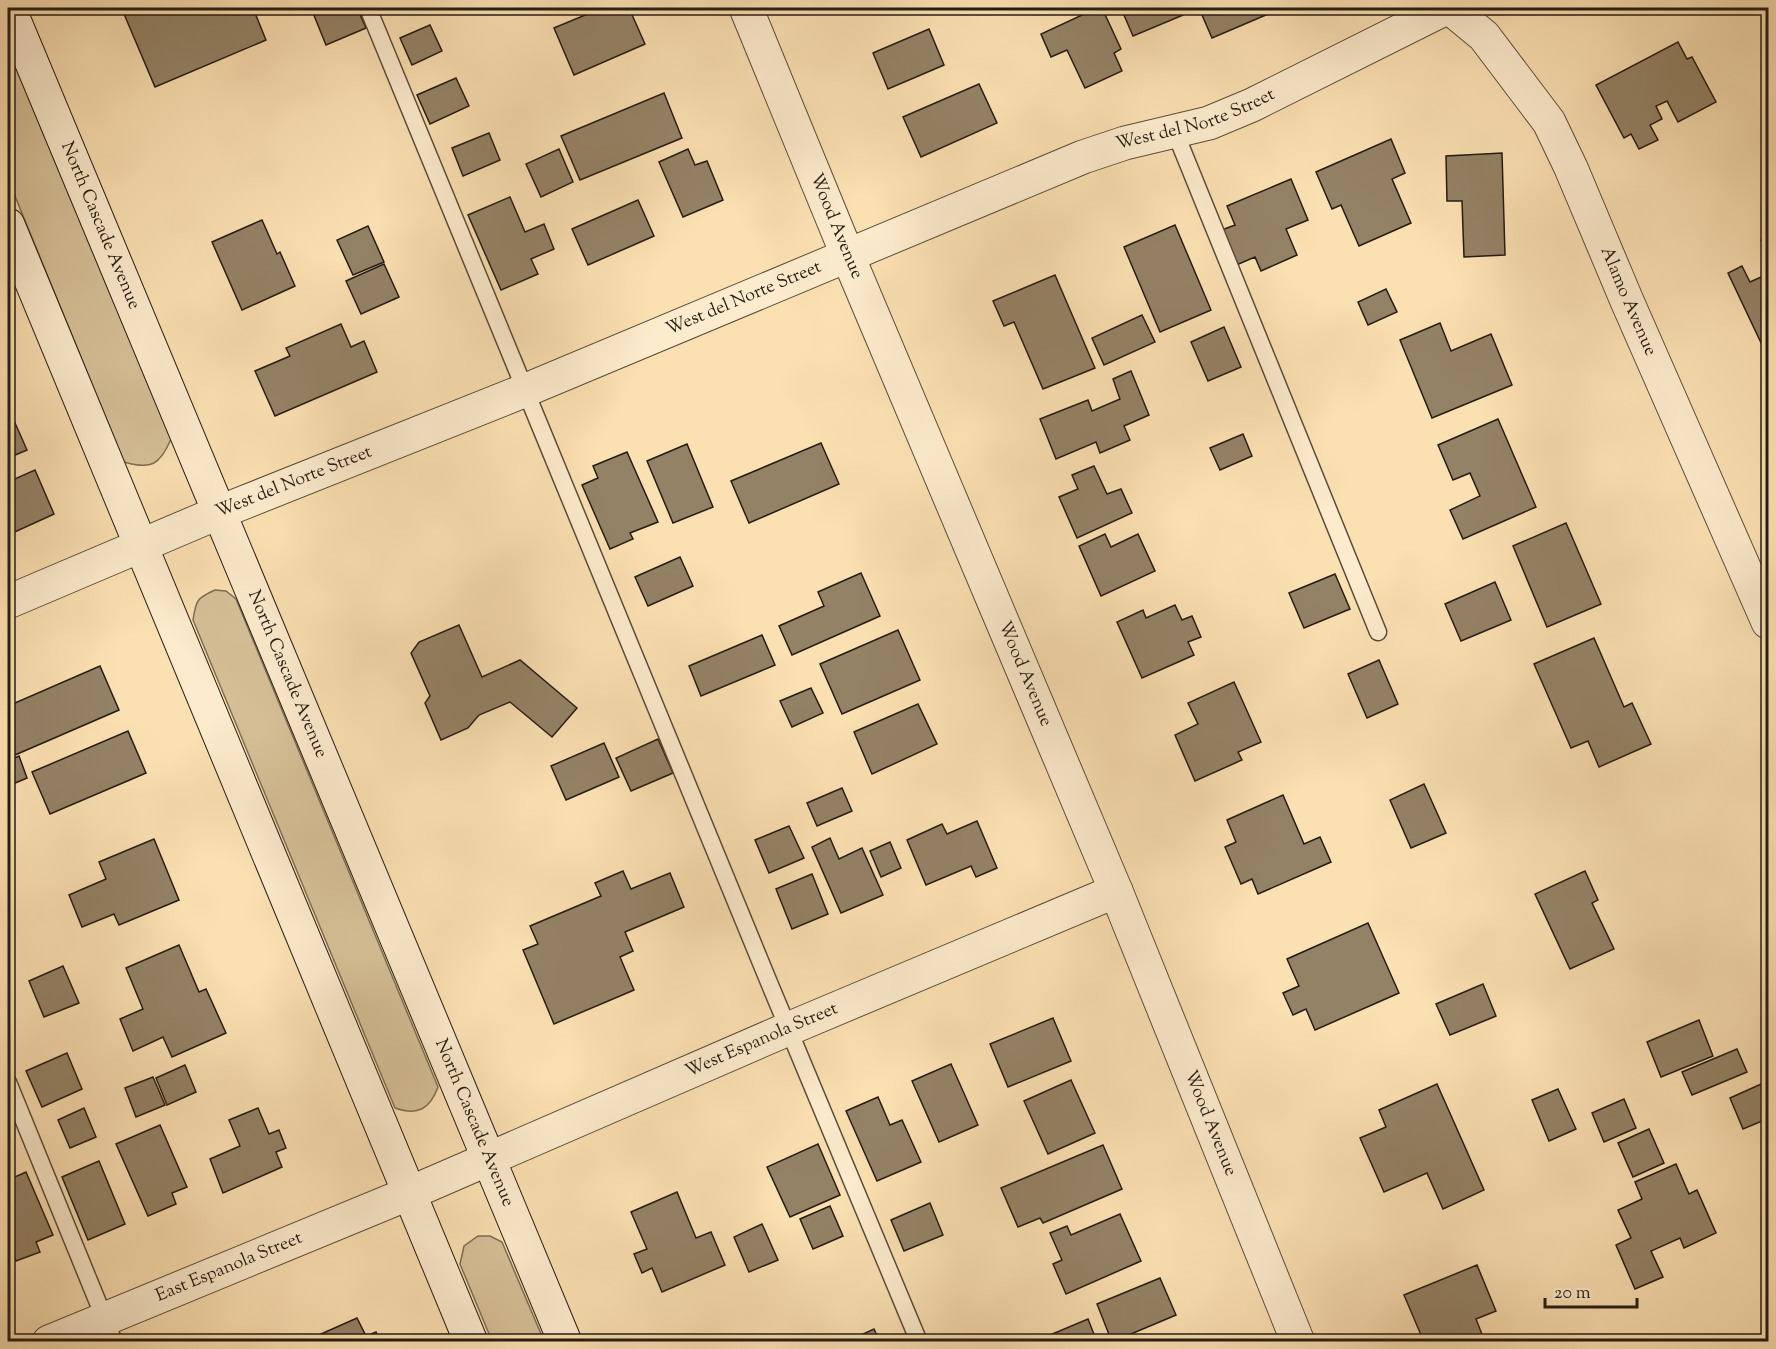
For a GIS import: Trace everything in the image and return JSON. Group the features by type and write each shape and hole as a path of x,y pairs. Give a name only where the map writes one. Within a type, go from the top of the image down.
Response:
{"street":[{"name":"North Cascade Avenue","path":"9,8 565,1341"},
{"name":"Wood Avenue","path":"746,8 847,254 1116,891 1298,1341"},
{"name":"West del Norte Street","path":"8,602 220,512 526,390 1083,157 1125,143 1209,123 1252,105 1448,8"},
{"name":"Alamo Avenue","path":"1448,8 1484,36 1549,122 1768,621"},
{"path":"8,225 471,1341"},
{"name":"West Espanola Street","path":"410,1193 788,1029 1116,891"},
{"name":"East Espanola Street","path":"49,1341 110,1330 410,1193"}],"lane":[{"path":"368,8 788,1029 919,1341"},
{"path":"1175,132 1378,632"},
{"path":"8,1082 110,1330"}],"shaded area":[{"path":"8,48 171,439 163,455 154,463 141,465 124,462 8,179"},
{"path":"215,590 226,591 236,599 438,1087 431,1101 417,1111 395,1108 193,620 198,600"},
{"path":"478,1236 490,1236 502,1242 544,1341 492,1341 460,1264 464,1246"}],"building":[{"path":"140,8 253,8 266,40 155,87 124,14"},
{"path":"311,8 357,8 366,28 326,45"},
{"path":"602,8 629,8 645,44 574,75 554,28"},
{"path":"1097,8 1102,8 1121,49 1114,53 1122,71 1085,88 1067,50 1051,57 1041,34"},
{"path":"1121,8 1180,8 1183,15 1133,36"},
{"path":"1199,8 1271,8 1273,12 1212,38"},
{"path":"430,25 442,51 412,65 400,38"},
{"path":"929,29 944,65 888,89 873,53"},
{"path":"1678,42 1687,59 1692,57 1716,102 1678,122 1667,101 1656,106 1662,119 1650,125 1658,140 1639,149 1631,134 1624,138 1596,85"},
{"path":"456,78 469,106 430,124 417,95"},
{"path":"979,84 997,123 921,157 903,117"},
{"path":"664,93 682,138 580,180 561,136"},
{"path":"489,133 500,160 463,176 452,148"},
{"path":"1391,139 1405,173 1392,179 1411,223 1359,246 1341,205 1332,209 1316,172"},
{"path":"559,149 573,182 541,197 526,164"},
{"path":"688,149 695,165 707,161 723,200 683,217 659,162"},
{"path":"1502,153 1505,255 1464,257 1462,201 1447,201 1446,156"},
{"path":"1291,179 1308,220 1286,229 1297,255 1261,271 1255,257 1234,266 1219,231 1235,225 1227,206"},
{"path":"510,197 525,232 544,224 554,249 531,259 538,274 501,290 468,215"},
{"path":"638,200 654,236 588,265 572,229"},
{"path":"262,220 295,286 242,310 212,242"},
{"path":"1175,225 1211,310 1160,332 1124,247"},
{"path":"368,226 384,262 353,275 337,240"},
{"path":"1768,236 1768,257 1761,240"},
{"path":"384,264 399,297 361,314 346,281"},
{"path":"1742,266 1750,282 1768,274 1768,344 1763,347 1728,273"},
{"path":"1055,275 1095,368 1043,389 1014,322 1004,326 993,301"},
{"path":"1386,289 1397,312 1368,325 1358,302"},
{"path":"1142,315 1155,342 1104,365 1092,338"},
{"path":"1440,323 1451,351 1491,334 1512,385 1432,418 1400,340"},
{"path":"341,324 351,347 364,341 377,372 275,416 255,371 290,356 286,348"},
{"path":"1224,327 1241,367 1208,381 1191,342"},
{"path":"1131,371 1149,415 1124,426 1130,440 1100,453 1096,442 1056,459 1040,419 1088,400 1092,411 1120,399 1113,379"},
{"path":"8,407 27,450 8,458"},
{"path":"1498,419 1536,507 1463,539 1450,510 1480,496 1470,473 1453,480 1438,445"},
{"path":"1243,434 1252,456 1220,470 1210,448"},
{"path":"821,443 839,484 749,523 731,481"},
{"path":"687,444 713,507 673,523 647,461"},
{"path":"627,452 658,522 630,533 633,539 610,549 582,485 598,478 593,466"},
{"path":"1094,466 1107,494 1121,489 1132,513 1077,538 1059,497 1078,489 1072,475"},
{"path":"35,470 54,514 8,535 8,482"},
{"path":"1566,523 1601,604 1547,627 1513,546"},
{"path":"1105,534 1111,547 1138,534 1155,571 1101,596 1079,546"},
{"path":"680,557 693,586 648,606 635,577"},
{"path":"861,573 880,616 792,655 779,626 824,606 818,592"},
{"path":"1335,574 1350,609 1304,628 1289,593"},
{"path":"1495,582 1511,620 1461,641 1445,604"},
{"path":"1175,605 1182,620 1192,616 1201,637 1188,642 1194,655 1142,678 1117,622 1143,610 1146,618"},
{"path":"459,625 482,677 520,660 577,708 552,737 510,702 479,715 468,728 441,740 425,703 430,696 411,653 419,642"},
{"path":"898,630 920,680 842,714 820,664"},
{"path":"762,635 775,665 701,696 689,666"},
{"path":"1594,638 1624,707 1632,703 1651,744 1599,767 1588,741 1571,748 1534,664"},
{"path":"1379,660 1398,704 1367,718 1348,674"},
{"path":"100,666 119,710 8,758 8,706"},
{"path":"1234,682 1261,742 1238,752 1242,760 1195,781 1175,735 1198,724 1188,703"},
{"path":"811,688 823,713 792,727 780,701"},
{"path":"918,704 937,744 872,774 854,732"},
{"path":"128,731 146,773 50,814 32,772"},
{"path":"658,739 673,773 631,791 616,758"},
{"path":"604,743 619,777 566,800 551,766"},
{"path":"19,756 27,778 8,786 8,761"},
{"path":"1424,784 1446,833 1411,848 1390,800"},
{"path":"842,788 852,811 817,826 807,803"},
{"path":"1283,795 1304,844 1320,837 1331,862 1258,894 1252,879 1241,884 1225,847 1236,842 1227,820"},
{"path":"977,821 997,868 976,877 971,866 926,885 907,840 942,824 947,834"},
{"path":"789,826 804,858 769,873 755,840"},
{"path":"830,838 839,859 862,848 883,895 841,913 812,847"},
{"path":"154,839 179,900 119,925 114,914 82,927 69,895 106,879 99,862"},
{"path":"890,842 901,868 881,877 870,851"},
{"path":"623,871 631,889 670,873 684,907 625,932 633,951 620,957 634,990 554,1024 523,950 538,944 530,926 601,896 595,883"},
{"path":"1585,871 1598,900 1592,903 1614,949 1570,969 1535,894"},
{"path":"812,874 828,914 792,929 776,889"},
{"path":"1368,923 1399,993 1315,1030 1306,1009 1293,1015 1283,993 1299,986 1287,959"},
{"path":"179,945 199,992 206,989 226,1033 172,1057 163,1037 133,1051 120,1019 143,1009 126,968"},
{"path":"63,966 79,1003 44,1017 29,981"},
{"path":"1483,984 1496,1016 1450,1035 1436,1004"},
{"path":"1053,1018 1071,1061 1008,1087 990,1044"},
{"path":"1699,1020 1713,1056 1661,1077 1647,1042"},
{"path":"1737,1049 1747,1072 1692,1095 1682,1072"},
{"path":"67,1053 82,1089 42,1107 26,1071"},
{"path":"951,1064 978,1125 939,1142 912,1081"},
{"path":"185,1065 196,1092 167,1105 156,1078"},
{"path":"153,1077 165,1105 136,1117 125,1088"},
{"path":"1071,1080 1095,1133 1048,1154 1024,1101"},
{"path":"1768,1081 1768,1137 1762,1121 1743,1129 1730,1098"},
{"path":"1437,1084 1484,1190 1443,1209 1427,1173 1384,1192 1360,1138 1386,1127 1379,1110"},
{"path":"1558,1089 1576,1129 1549,1141 1532,1100"},
{"path":"878,1097 890,1125 902,1120 921,1162 877,1181 846,1111"},
{"path":"1624,1099 1636,1128 1604,1142 1592,1113"},
{"path":"84,1108 96,1137 70,1148 58,1120"},
{"path":"258,1108 269,1134 279,1130 286,1148 276,1152 282,1167 223,1193 210,1159 240,1146 229,1120"},
{"path":"160,1125 187,1187 172,1193 176,1204 148,1216 116,1144"},
{"path":"1649,1129 1664,1163 1633,1177 1618,1143"},
{"path":"818,1144 840,1195 790,1217 767,1167"},
{"path":"1103,1145 1122,1189 1043,1223 1040,1218 1018,1227 1001,1188"},
{"path":"8,1157 13,1171 8,1174"},
{"path":"99,1161 125,1224 88,1240 62,1177"},
{"path":"1676,1164 1689,1194 1697,1190 1716,1233 1684,1248 1680,1238 1651,1251 1663,1277 1635,1289 1616,1245 1631,1238 1618,1210 1642,1199 1635,1182"},
{"path":"26,1172 53,1235 36,1242 40,1252 16,1261 8,1242 8,1180"},
{"path":"677,1192 696,1238 711,1232 725,1265 662,1292 652,1268 642,1273 634,1254 647,1249 631,1212"},
{"path":"930,1203 943,1235 904,1251 891,1220"},
{"path":"830,1206 843,1236 813,1249 800,1219"},
{"path":"1120,1214 1141,1261 1066,1294 1053,1264 1062,1260 1050,1233 1067,1226 1071,1235"},
{"path":"762,1224 778,1260 749,1272 734,1237"},
{"path":"1477,1265 1496,1311 1476,1319 1485,1342 1424,1342 1404,1295"},
{"path":"1160,1278 1176,1315 1112,1342 1097,1304"},
{"path":"357,1318 366,1336 376,1332 380,1342 303,1342"},
{"path":"1088,1319 1097,1342 1052,1342 1050,1335"},
{"path":"874,1329 880,1342 846,1342"}]}
